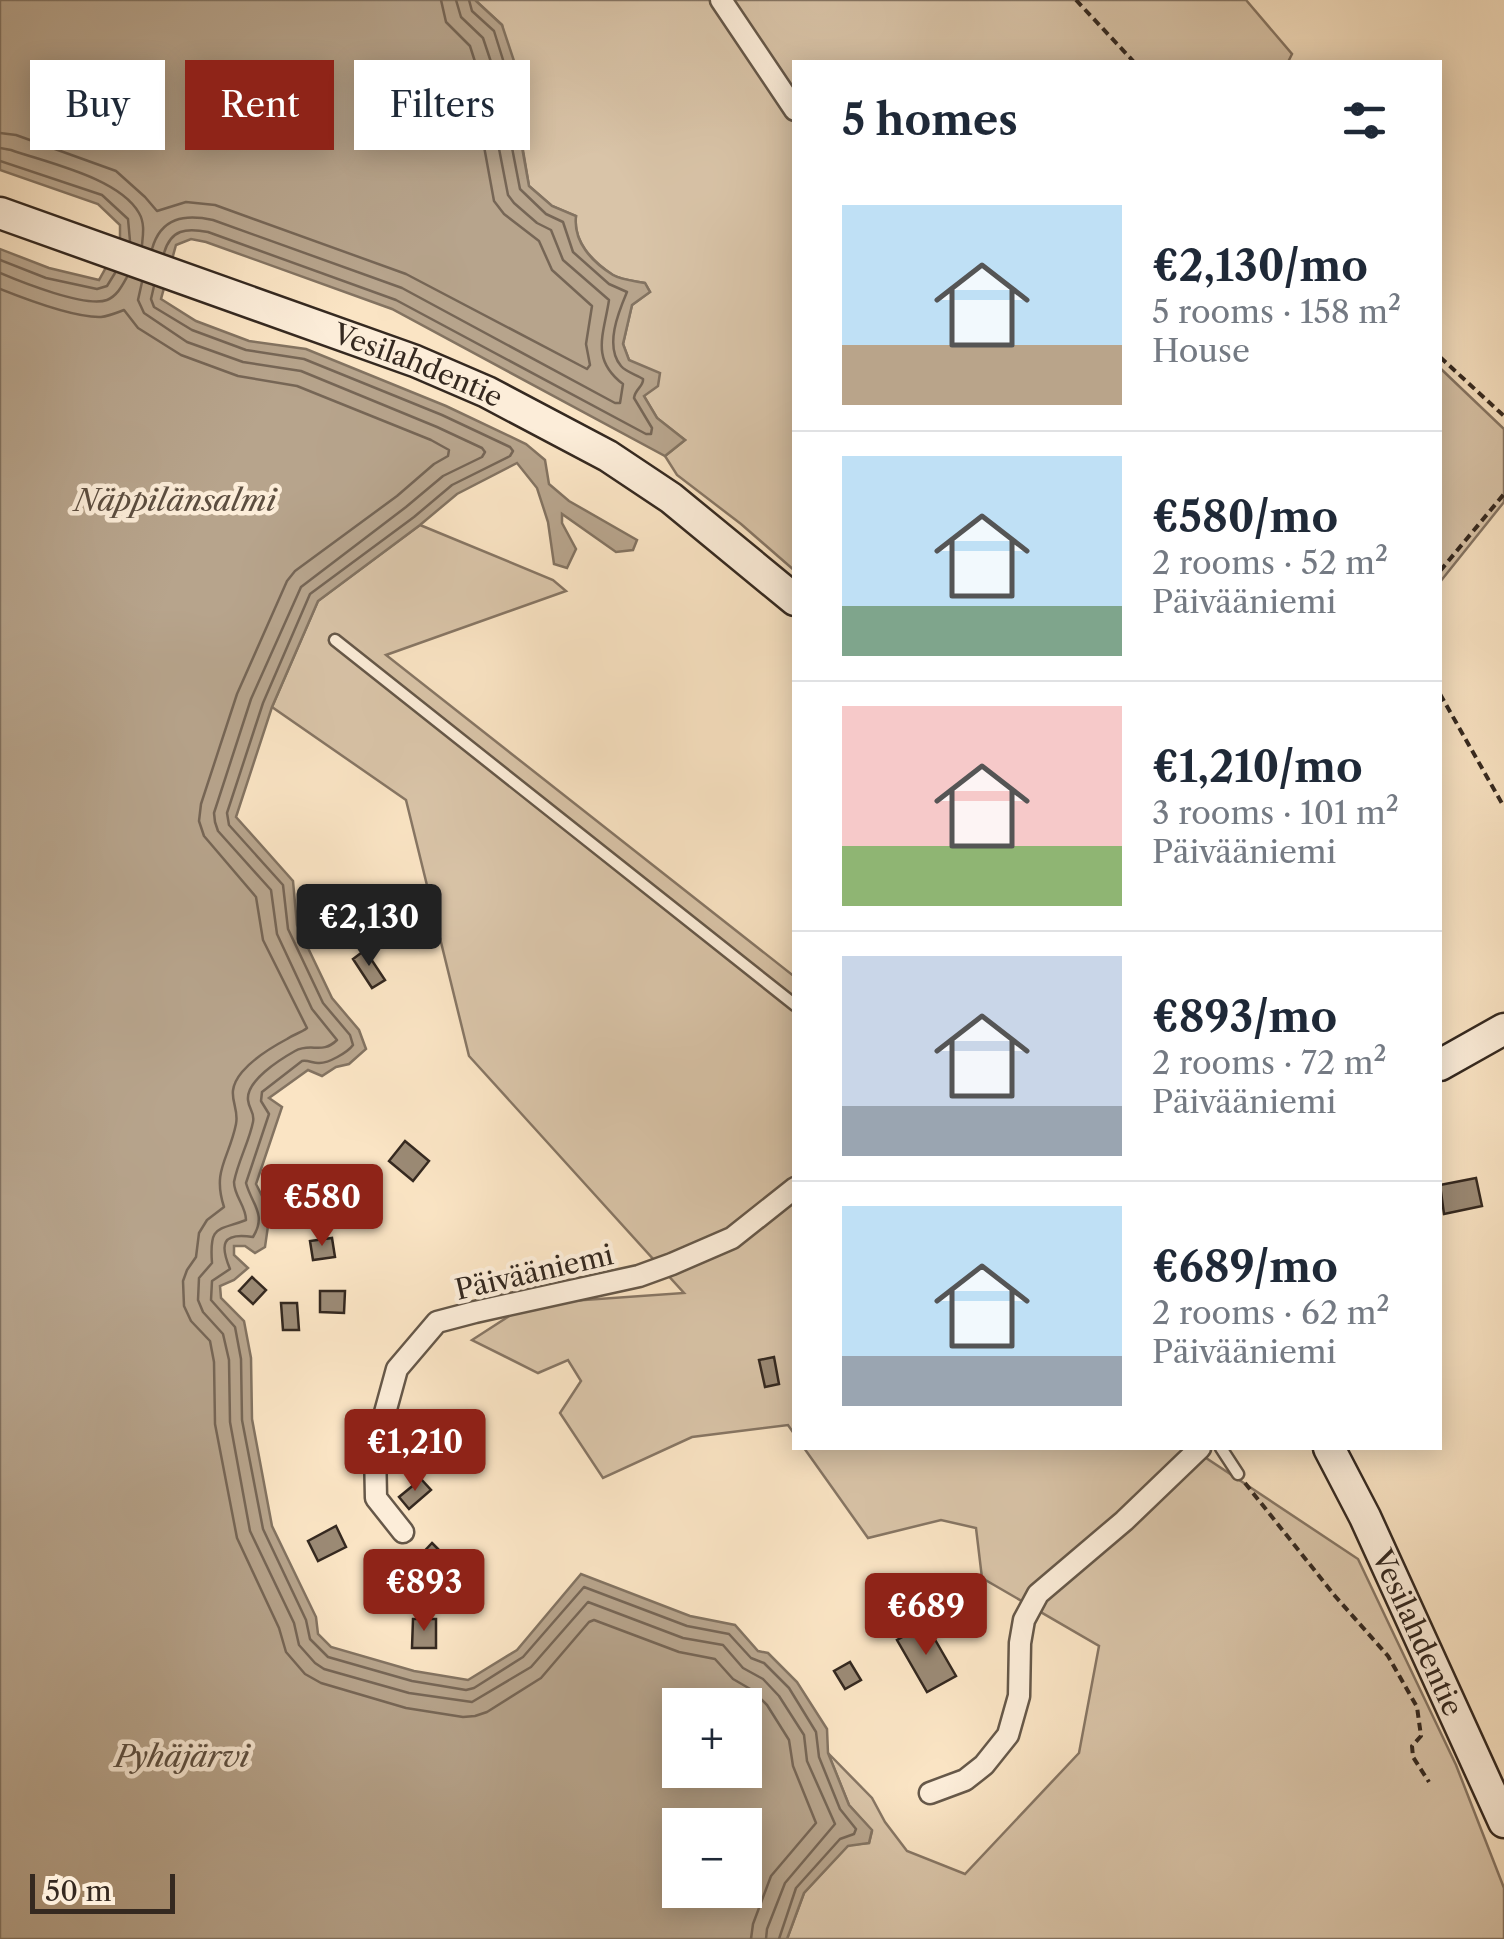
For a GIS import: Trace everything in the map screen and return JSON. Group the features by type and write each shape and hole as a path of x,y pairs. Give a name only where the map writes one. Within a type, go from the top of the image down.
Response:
{"main road":[{"name":"Vesilahdentie","path":"0,213 415,361 487,392 608,456 671,498 792,598"},
{"path":"1442,1065 1504,1028"},
{"name":"Vesilahdentie","path":"1330,1450 1504,1822"}],"street":[{"path":"720,0 792,106"},
{"name":"Päivääniemi","path":"404,1532 376,1498 375,1449 397,1369 437,1322 639,1276 672,1264 732,1238 792,1190"},
{"path":"930,1793 965,1780 1008,1735 1019,1696 1024,1620 1038,1594 1124,1521 1198,1450"}],"lane":[{"path":"335,640 792,1003"},
{"path":"1221,1450 1238,1474"}],"path":[{"path":"1076,0 1132,60"},
{"path":"1442,358 1504,416"},
{"path":"1442,570 1504,494"},
{"path":"1442,698 1504,807"},
{"path":"1238,1474 1388,1656 1417,1708 1420,1736 1412,1746 1413,1757 1429,1782"}],"shaded area":[{"path":"475,0 1246,0 1292,54 1289,60 792,60 792,568 677,475 665,456 685,440 657,418 643,395 623,344 632,305 650,292 645,283 617,277 598,264 581,242 576,216 552,206 529,186 523,150 530,150 530,60 508,60 502,25"},
{"path":"1442,370 1504,429 1504,502 1442,580"},
{"path":"420,525 553,580 566,591 386,655 792,975 792,1431 788,1425 692,1437 603,1478 560,1413 581,1381 568,1360 538,1373 472,1340 528,1304 684,1293 469,1056 406,800 272,707 318,601"},
{"path":"805,1450 1194,1450 1358,1559 1456,1765 1504,1888 1504,1939 787,1939 804,1893 848,1845 869,1843 872,1831 849,1805 828,1753 872,1798 907,1851 965,1874 1079,1753 1099,1646 982,1578 976,1528 941,1520 868,1538"}],"water":[{"name":"Pyhäjärvi","path":"0,0 475,0 502,25 514,60 354,60 354,150 523,150 529,186 552,206 576,216 581,243 598,264 617,277 645,283 650,292 632,305 623,344 629,360 660,373 658,386 644,396 657,418 685,440 665,456 392,309 206,242 191,239 176,245 161,299 196,321 249,341 306,349 446,406 526,444 545,460 549,484 569,501 637,540 633,550 616,552 562,514 562,523 576,549 567,568 554,564 548,522 537,488 517,463 457,494 318,601 272,707 236,817 293,881 297,925 332,998 359,1030 366,1049 349,1064 322,1076 308,1070 269,1098 282,1107 256,1184 270,1212 265,1247 255,1253 245,1246 234,1246 234,1255 248,1268 220,1286 221,1298 244,1321 251,1358 252,1419 272,1526 316,1617 318,1634 331,1647 414,1671 468,1680 517,1650 581,1574 690,1616 735,1625 758,1651 768,1653 797,1682 827,1729 828,1753 849,1805 872,1830 869,1843 848,1846 804,1893 787,1939 0,1939 0,249 49,268 99,280 120,242 120,225 98,204 0,170"}],"building":[{"path":"365,950 385,980 372,988 353,959"},
{"path":"405,1141 429,1161 413,1181 389,1161"},
{"path":"1476,1178 1482,1206 1444,1214 1442,1185"},
{"path":"332,1238 335,1257 313,1260 310,1241"},
{"path":"252,1277 266,1290 253,1304 239,1291"},
{"path":"320,1291 345,1291 344,1313 320,1312"},
{"path":"281,1303 297,1303 299,1330 283,1330"},
{"path":"774,1357 779,1384 765,1387 759,1360"},
{"path":"421,1479 431,1490 409,1509 399,1497"},
{"path":"336,1526 346,1547 318,1561 308,1541"},
{"path":"432,1543 455,1566 440,1582 417,1559"},
{"path":"413,1619 436,1619 436,1648 412,1648"},
{"path":"926,1624 956,1676 927,1692 897,1640"},
{"path":"850,1662 861,1680 845,1689 834,1671"}],"water label":[{"name":"Näppilänsalmi","path":"175,500"}]}
